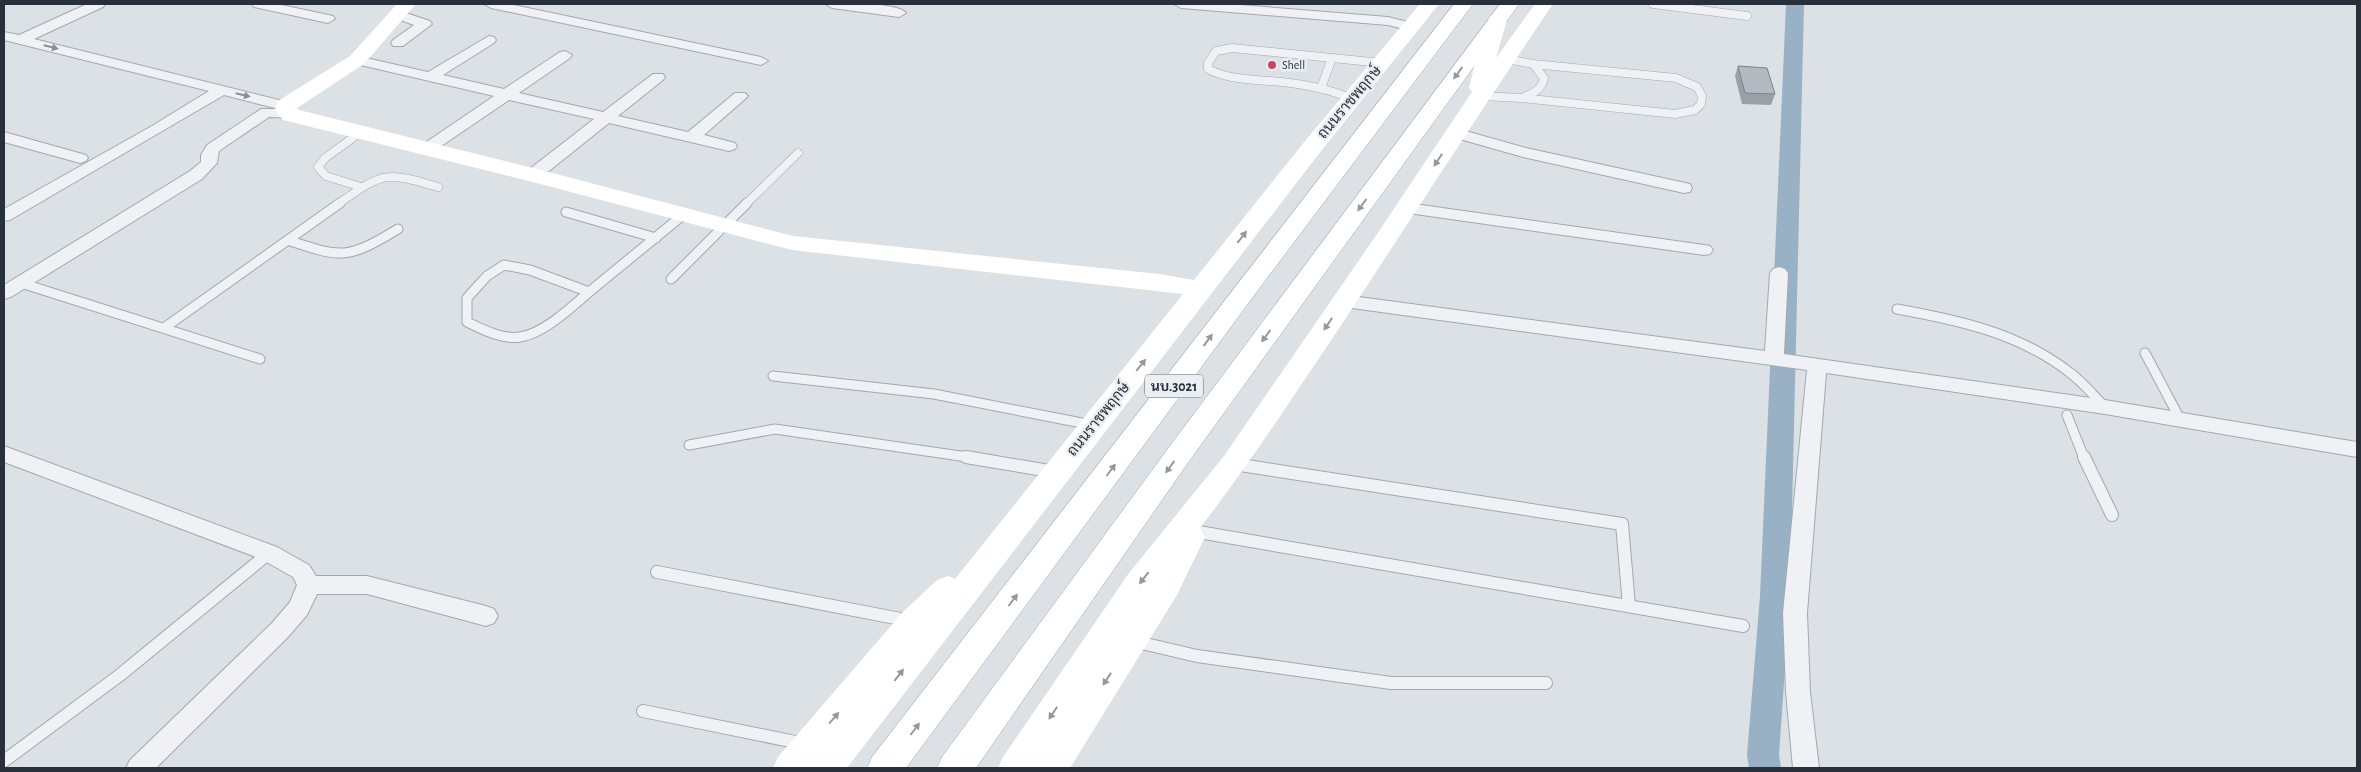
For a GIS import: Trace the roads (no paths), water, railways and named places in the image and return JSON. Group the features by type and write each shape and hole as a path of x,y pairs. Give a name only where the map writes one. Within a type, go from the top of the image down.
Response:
{"main road":[{"name":"ถนนราชพฤกษ์","path":"809,761 1025,514 1313,146 1430,4"},
{"path":"1418,65 1437,4"},
{"name":"ถนนราชพฤกษ์","path":"885,768 1252,280 1464,4"},
{"path":"1016,768 1140,582 1225,474 1544,4"},
{"path":"280,109 357,60 402,9"},
{"path":"1478,100 1491,38 1504,12"},
{"name":"นบ.3021","path":"955,768 1177,457 1504,12"},
{"path":"280,109 361,132 792,243 1159,282 1202,289"},
{"path":"1050,768 1166,586 1193,531 1225,474"},
{"path":"809,761 914,622 1025,514"}],"street":[{"path":"4,49 98,4"},
{"path":"259,4 328,19"},
{"path":"491,4 507,5 761,61"},
{"path":"832,4 899,14"},
{"path":"1181,4 1388,22 1411,27"},
{"path":"398,43 426,24 402,9"},
{"path":"4,36 213,86 280,109"},
{"path":"430,77 489,40"},
{"path":"4,49 205,99 280,109"},
{"path":"428,148 565,55"},
{"path":"357,60 729,146"},
{"path":"533,175 658,77"},
{"path":"4,216 223,90"},
{"path":"692,137 740,96"},
{"path":"4,293 196,175 209,163 213,148 280,109"},
{"path":"1455,133 1524,152 1684,188"},
{"path":"4,137 80,158"},
{"path":"1407,208 1704,250"},
{"path":"1774,358 1779,272"},
{"path":"1344,301 1774,358 2105,407 2357,450"},
{"path":"1806,768 1798,692 1795,613 1814,364"},
{"path":"4,454 269,553 301,571 309,585"},
{"path":"309,585 367,585 486,616"},
{"path":"139,768 280,630 299,608 309,585"}],"lane":[{"path":"1653,4 1747,16"},
{"path":"1352,99 1343,94 1321,88 1221,76 1208,69 1208,63 1216,51 1232,48 1382,63"},
{"path":"1321,88 1332,58"},
{"path":"1478,100 1522,98 1675,114 1695,110 1701,104 1702,96 1697,87 1676,78 1533,64 1507,59"},
{"path":"1522,98 1536,92 1544,84 1544,78 1533,64"},
{"path":"361,132 325,158 318,167 326,176 361,187"},
{"path":"671,279 722,226 798,153"},
{"path":"164,328 361,187 383,176 396,175 438,187"},
{"path":"566,212 656,238"},
{"path":"589,292 530,270 504,266 487,276 467,298 467,322 492,332 520,337 554,320 589,292 656,238 683,215"},
{"path":"288,240 336,254 351,254 362,250 398,228"},
{"path":"21,283 260,359"},
{"path":"1897,309 1941,316 2014,337 2048,356 2071,372 2105,407"},
{"path":"2145,353 2181,421"},
{"path":"773,376 934,394 1093,425"},
{"path":"2067,415 2089,470 2112,515"},
{"path":"689,445 775,429 983,459 1056,472"},
{"path":"1225,474 1622,524 1629,606"},
{"path":"1193,531 1743,626"},
{"path":"4,761 120,675 269,553"},
{"path":"657,572 914,622"},
{"path":"1131,641 1197,656 1391,683 1546,682"},
{"path":"642,711 809,761"}],"waterway":[{"path":"1765,768 1763,755 1775,596 1795,4"}],"place":[{"name":"Shell","path":"1272,65"}]}
